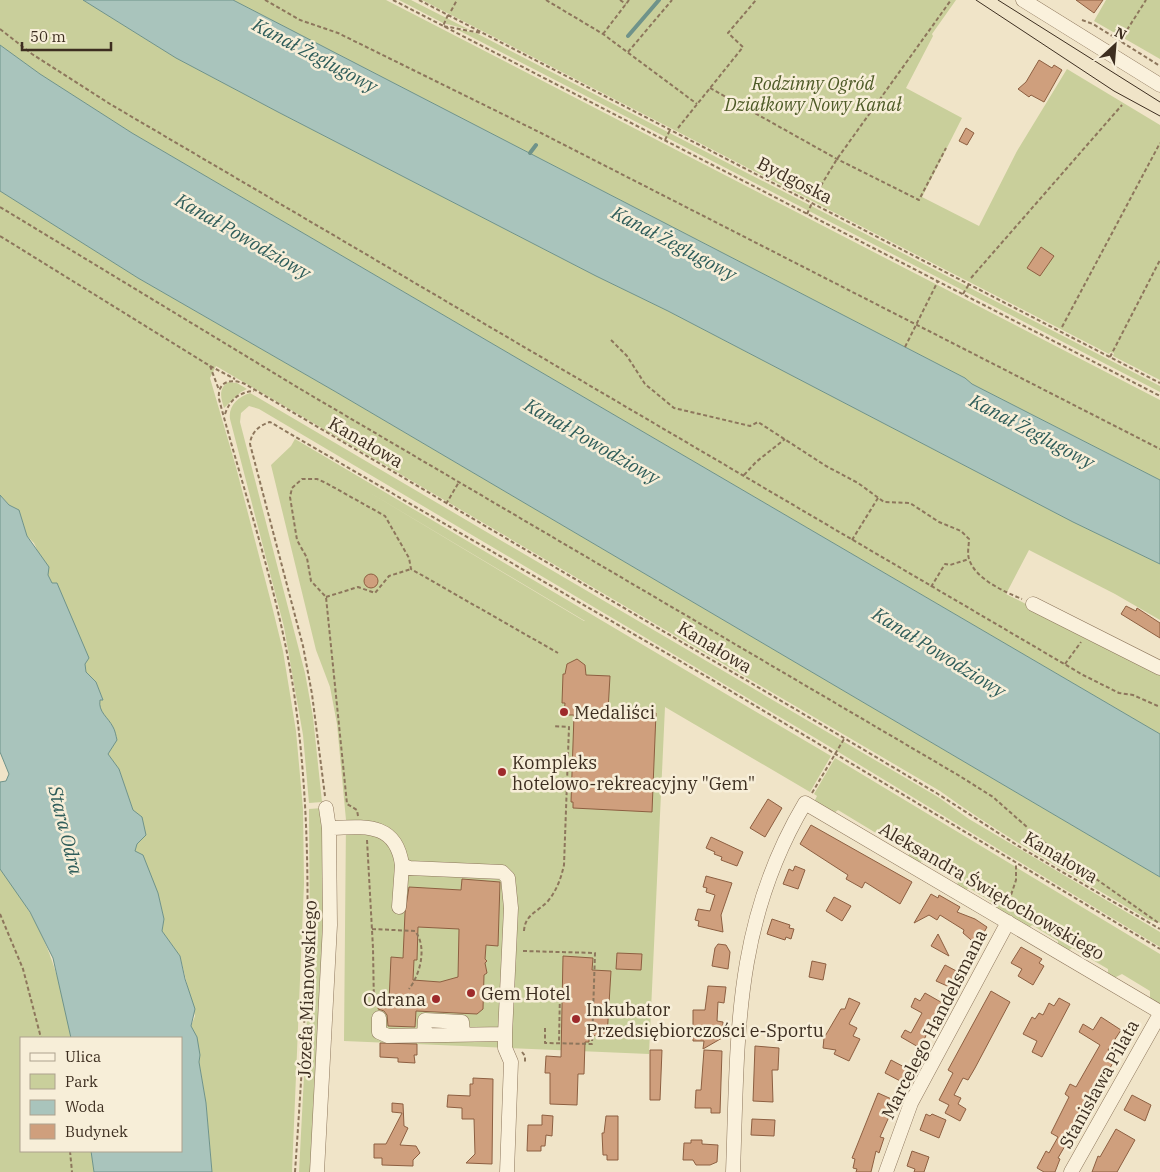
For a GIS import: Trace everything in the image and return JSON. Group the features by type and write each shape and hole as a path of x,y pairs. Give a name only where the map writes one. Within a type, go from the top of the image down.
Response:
{"street":[{"path":"1023,0 1160,85"},
{"path":"1033,604 1160,668"},
{"path":"733,1172 738,1024 746,961 756,915 777,856 805,803"},
{"name":"Aleksandra Świętochowskiego","path":"805,803 1160,1013"},
{"name":"Józefa Mianowskiego","path":"317,1172 330,925 329,828 326,808"},
{"path":"329,828 362,827 378,829 394,842 402,865 399,907"},
{"path":"402,865 418,868 502,872 506,874 511,908 505,1048 512,1062 507,1172"},
{"name":"Marcelego Handelsmana","path":"886,1172 911,1103 1005,920"},
{"name":"Stanisława Pilata","path":"1071,1172 1160,1013"},
{"path":"379,1018 379,1032 388,1036 505,1034"}],"path":[{"path":"264,0 300,20 338,33 539,132 1160,449"},
{"path":"393,0 1160,396"},
{"name":"Bydgoska","path":"419,0 1160,383"},
{"path":"451,11 457,0"},
{"path":"546,0 603,34 697,104"},
{"path":"620,0 626,4"},
{"path":"603,34 629,0"},
{"path":"628,52 672,0"},
{"path":"678,128 743,47 728,33 756,0"},
{"path":"814,197 837,159 951,0"},
{"path":"1120,41 1146,0"},
{"path":"443,26 448,15"},
{"path":"1076,17 1160,66"},
{"path":"443,26 484,34"},
{"path":"0,30 32,54 110,104 931,587 1119,693 1134,696 1160,707"},
{"path":"710,88 837,159 919,200 946,148"},
{"path":"972,278 1122,105"},
{"path":"665,140 670,130"},
{"path":"1062,327 1160,143"},
{"path":"807,214 812,203"},
{"path":"0,207 223,343 993,797 1045,843 1160,924"},
{"name":"Kanałowa","path":"0,236 210,366 237,380 844,738 938,794 1023,849 1160,929"},
{"path":"1110,357 1160,260"},
{"path":"905,347 938,281"},
{"path":"963,294 969,284"},
{"path":"611,340 627,356 646,384 674,408 750,426 758,422 826,466 858,483 884,502 910,503 939,522 961,531 969,539 969,559 974,568 993,584 1033,604"},
{"path":"210,366 219,390 276,604 290,672 301,750 306,806 307,937 295,1172"},
{"path":"219,390 226,382 237,380"},
{"path":"225,418 227,409 236,397 244,392 254,391"},
{"path":"326,808 308,670 250,444 252,436 260,426 270,422 692,668 1160,949"},
{"path":"743,476 756,462 785,439"},
{"path":"379,1018 374,1016 372,929 362,827 357,810 347,804 326,597 311,582 307,558 297,540 290,503 291,491 297,482 302,479 318,479 385,516 408,558 411,569 558,653"},
{"path":"446,504 459,482"},
{"path":"852,540 878,498"},
{"path":"931,587 945,564 950,565 969,559"},
{"path":"326,597 358,586 375,593 389,576 411,569"},
{"path":"1065,664 1088,632"},
{"path":"524,937 526,920 554,893 564,865 569,727 552,726"},
{"path":"805,803 844,738"},
{"path":"1005,920 1015,884 1016,864"},
{"path":"0,914 23,969 41,1037"},
{"path":"372,929 415,930 421,939 420,966 409,989"},
{"path":"522,958 523,946"},
{"path":"523,950 596,953 592,1044 545,1043 545,1026"},
{"path":"546,991 560,992 558,1043"},
{"path":"70,1152 72,1172"}],"green space":[{"path":"0,0 83,0 176,58 278,112 596,276 668,311 1073,522 1160,564 1160,620 1115,594 1029,550 1006,594 1160,671 1160,734 132,133 40,74 0,45"},
{"path":"233,0 386,0 1160,400 1160,480 972,384 965,378"},
{"path":"399,0 411,0 470,30 443,23"},
{"name":"Rodzinny Ogród Działkowy Nowy Kanał","path":"422,0 956,0 932,34 933,36 906,88 962,118 922,197 979,226 1017,151 1067,69 1160,125 1160,380 1113,356 1114,353 1110,352 1109,354"},
{"path":"1106,0 1160,0 1160,59 1094,21"},
{"path":"456,29 476,33 1160,386 1160,392"},
{"path":"0,191 138,278 336,392 1160,877 1160,923 1149,920 1043,858 991,826 940,791 216,366 210,378 236,467 283,651 296,731 303,809 304,884 292,1172 212,1172 206,1103 199,1062 200,1055 191,1026 195,1016 180,956 162,931 164,919 158,893 135,851 137,844 146,835 133,810 119,769 108,754 113,727 102,711 100,700 103,700 96,682 86,672 85,664 48,575 34,543 27,536 19,510 9,505 0,495"},
{"path":"228,382 237,383 247,389 241,392 224,408 221,397 223,388"},
{"path":"250,393 938,797 969,819 1160,932 1160,947 817,739 259,409 249,406 241,413 240,422 305,673 313,717 322,802 309,803 303,735 284,627 230,419 232,406"},
{"name":"Kompleks hotelowo-rekreacyjny \"Gem\"","path":"295,439 831,756 810,792 665,707 649,1054 344,1041 346,820 337,724 330,687 316,650 271,465 291,446","holes":["362,488 585,621 584,621"]},
{"path":"835,758 1160,954 1160,1005 1150,999 1150,991 1122,974 1114,978 1108,973 1108,969 1072,948 1068,951 1058,945 1058,941 1032,925 1029,928 994,907 995,904 969,888 966,890 957,886 958,881 922,861 919,863 909,857 909,853 838,810 834,813 814,802 817,796 814,794"},
{"path":"323,808 321,990 311,1172 299,1172 310,960 309,809"},
{"path":"0,869 28,909 48,949 61,990 71,1037 20,1037 20,1152 91,1152 94,1172 0,1172"}],"water":[{"name":"Kanał Żeglugowy","path":"83,0 233,0 1160,480 1160,564 1073,522 668,311 596,276 278,112 176,58"},
{"name":"Kanał Powodziowy","path":"0,45 40,74 132,133 1160,734 1160,877 336,392 138,278 0,191"},
{"name":"Stara Odra","path":"0,495 9,505 19,510 27,536 49,567 48,575 52,583 57,583 89,658 85,664 86,672 96,682 103,700 100,700 100,708 115,731 117,740 108,754 119,769 133,810 142,817 146,835 137,844 135,851 143,855 158,893 164,919 162,931 180,956 195,1009 191,1026 197,1037 200,1055 199,1062 206,1103 212,1172 94,1172 91,1152 182,1152 182,1037 71,1037 53,958 30,912 0,869 0,782 6,781 9,774 0,752"}],"building":[{"path":"1076,0 1103,0 1094,13"},
{"path":"1039,60 1052,68 1054,65 1062,70 1044,102 1031,95 1029,97 1018,89 1026,82"},
{"path":"966,128 974,133 967,145 959,141"},
{"path":"1041,247 1054,256 1040,276 1027,268"},
{"path":"368,574 374,574 378,581 374,588 368,588 364,584 364,578"},
{"path":"1126,606 1136,611 1137,608 1160,623 1160,638 1121,614"},
{"path":"577,659 585,665 586,675 610,676 608,711 656,713 652,812 573,808 573,802 571,802 574,715 564,715 565,703 562,703 563,674 565,674 567,664"},
{"path":"768,799 782,808 765,837 750,828"},
{"path":"811,825 912,882 900,904 865,882 862,888 846,879 848,875 800,844"},
{"path":"711,837 743,852 737,866 721,860 722,857 706,848"},
{"path":"795,866 805,870 798,889 783,884 789,869 793,871"},
{"path":"706,876 732,883 721,915 723,932 698,926 699,921 695,920 698,909 710,911 715,895 706,892 707,888 703,887"},
{"path":"462,879 500,882 498,946 486,945 485,959 487,961 485,963 487,973 484,975 483,1009 477,1014 416,1011 415,1027 388,1026 387,1015 384,1011 378,1009 379,1002 389,1002 391,957 403,958 405,913 409,887 461,890","holes":["418,927 459,929 458,977 440,982 413,980 414,960 417,960"]},
{"path":"931,894 938,898 939,895 960,907 957,912 975,919 987,927 977,945 963,933 964,930 940,915 937,920 929,915 914,923"},
{"path":"834,897 851,906 842,921 826,911"},
{"path":"772,919 790,925 789,928 794,929 791,939 786,937 785,940 767,934"},
{"path":"938,934 949,956 931,946"},
{"path":"718,944 726,945 730,952 728,969 712,966 715,948"},
{"path":"1021,947 1042,959 1039,963 1044,966 1033,985 1018,976 1022,969 1011,963"},
{"path":"617,953 642,954 641,970 616,969"},
{"path":"563,956 593,958 592,970 611,971 607,1037 589,1035 589,1042 585,1042 584,1074 578,1074 577,1105 550,1104 550,1073 545,1073 546,1056 561,1057"},
{"path":"812,961 826,964 823,980 809,977"},
{"path":"945,965 962,974 954,989 936,981"},
{"path":"708,986 726,987 724,1003 718,1002 717,1021 723,1022 723,1031 729,1034 703,1049 704,1041 693,1041 693,1010 705,1010"},
{"path":"991,991 1010,1002 968,1080 963,1078 954,1095 961,1098 958,1104 966,1109 960,1121 945,1113 949,1105 939,1100 953,1073 948,1070"},
{"path":"925,993 946,1005 944,1013 937,1021 934,1019 920,1048 901,1037 905,1030 911,1033 922,1013 911,1007 915,998 920,1001"},
{"path":"849,998 860,1003 849,1024 857,1028 853,1036 860,1039 849,1061 834,1054 836,1050 823,1048 824,1038 841,1009 845,1009"},
{"path":"1059,998 1070,1004 1042,1057 1032,1052 1037,1041 1023,1034 1032,1017 1035,1019 1039,1013 1043,1015 1049,1003 1054,1006"},
{"path":"1101,1017 1121,1030 1108,1050 1115,1055 1112,1060 1114,1061 1058,1158 1060,1159 1055,1172 1044,1172 1037,1168 1046,1151 1049,1153 1058,1137 1051,1133 1069,1097 1065,1094 1070,1084 1076,1087 1100,1045 1079,1032 1083,1024 1093,1030"},
{"path":"380,1043 417,1044 417,1055 414,1055 415,1063 398,1062 398,1058 380,1057"},
{"path":"755,1046 779,1048 778,1070 772,1070 773,1102 753,1101"},
{"path":"650,1050 662,1050 660,1100 650,1100"},
{"path":"704,1050 722,1051 720,1113 711,1113 711,1108 695,1108 696,1090 701,1090"},
{"path":"891,1060 908,1069 904,1083 885,1073"},
{"path":"473,1078 493,1079 492,1164 466,1163 475,1154 474,1119 462,1119 462,1108 447,1107 448,1095 470,1096 470,1084 473,1084"},
{"path":"878,1093 896,1101 880,1137 884,1138 879,1153 876,1151 871,1172 856,1172 857,1169 853,1168 855,1159 852,1158"},
{"path":"1132,1095 1151,1105 1145,1121 1124,1110"},
{"path":"392,1103 403,1104 404,1126 408,1128 400,1145 416,1146 420,1153 413,1160 413,1166 382,1165 382,1158 374,1158 374,1144 386,1144 402,1113 392,1112"},
{"path":"926,1114 930,1116 932,1114 946,1120 939,1138 920,1130"},
{"path":"542,1115 553,1116 552,1136 546,1135 545,1146 541,1146 541,1151 527,1151 528,1125 542,1125"},
{"path":"606,1116 618,1116 618,1160 607,1160 607,1155 603,1155 602,1133 604,1133"},
{"path":"752,1119 775,1120 774,1136 751,1135"},
{"path":"1116,1129 1135,1140 1117,1172 1092,1172 1098,1156 1100,1157"},
{"path":"691,1140 702,1140 702,1144 718,1145 717,1162 710,1165 696,1165 693,1160 683,1160 684,1143 691,1143"},
{"path":"912,1151 929,1157 924,1172 914,1172 915,1169 907,1166"}],"waterway":[{"path":"628,36 659,0"},
{"path":"530,153 536,145"}],"tram line":[{"path":"976,0 1114,91 1160,116"},
{"path":"998,0 1160,102"}],"place":[{"name":"Medaliści","path":"564,712"},
{"name":"Kompleks hotelowo-rekreacyjny \"Gem\"","path":"502,772"},
{"name":"Gem Hotel","path":"471,993"},
{"name":"Odrana","path":"436,999"},
{"name":"Inkubator Przedsiębiorczości e-Sportu","path":"576,1019"}]}
